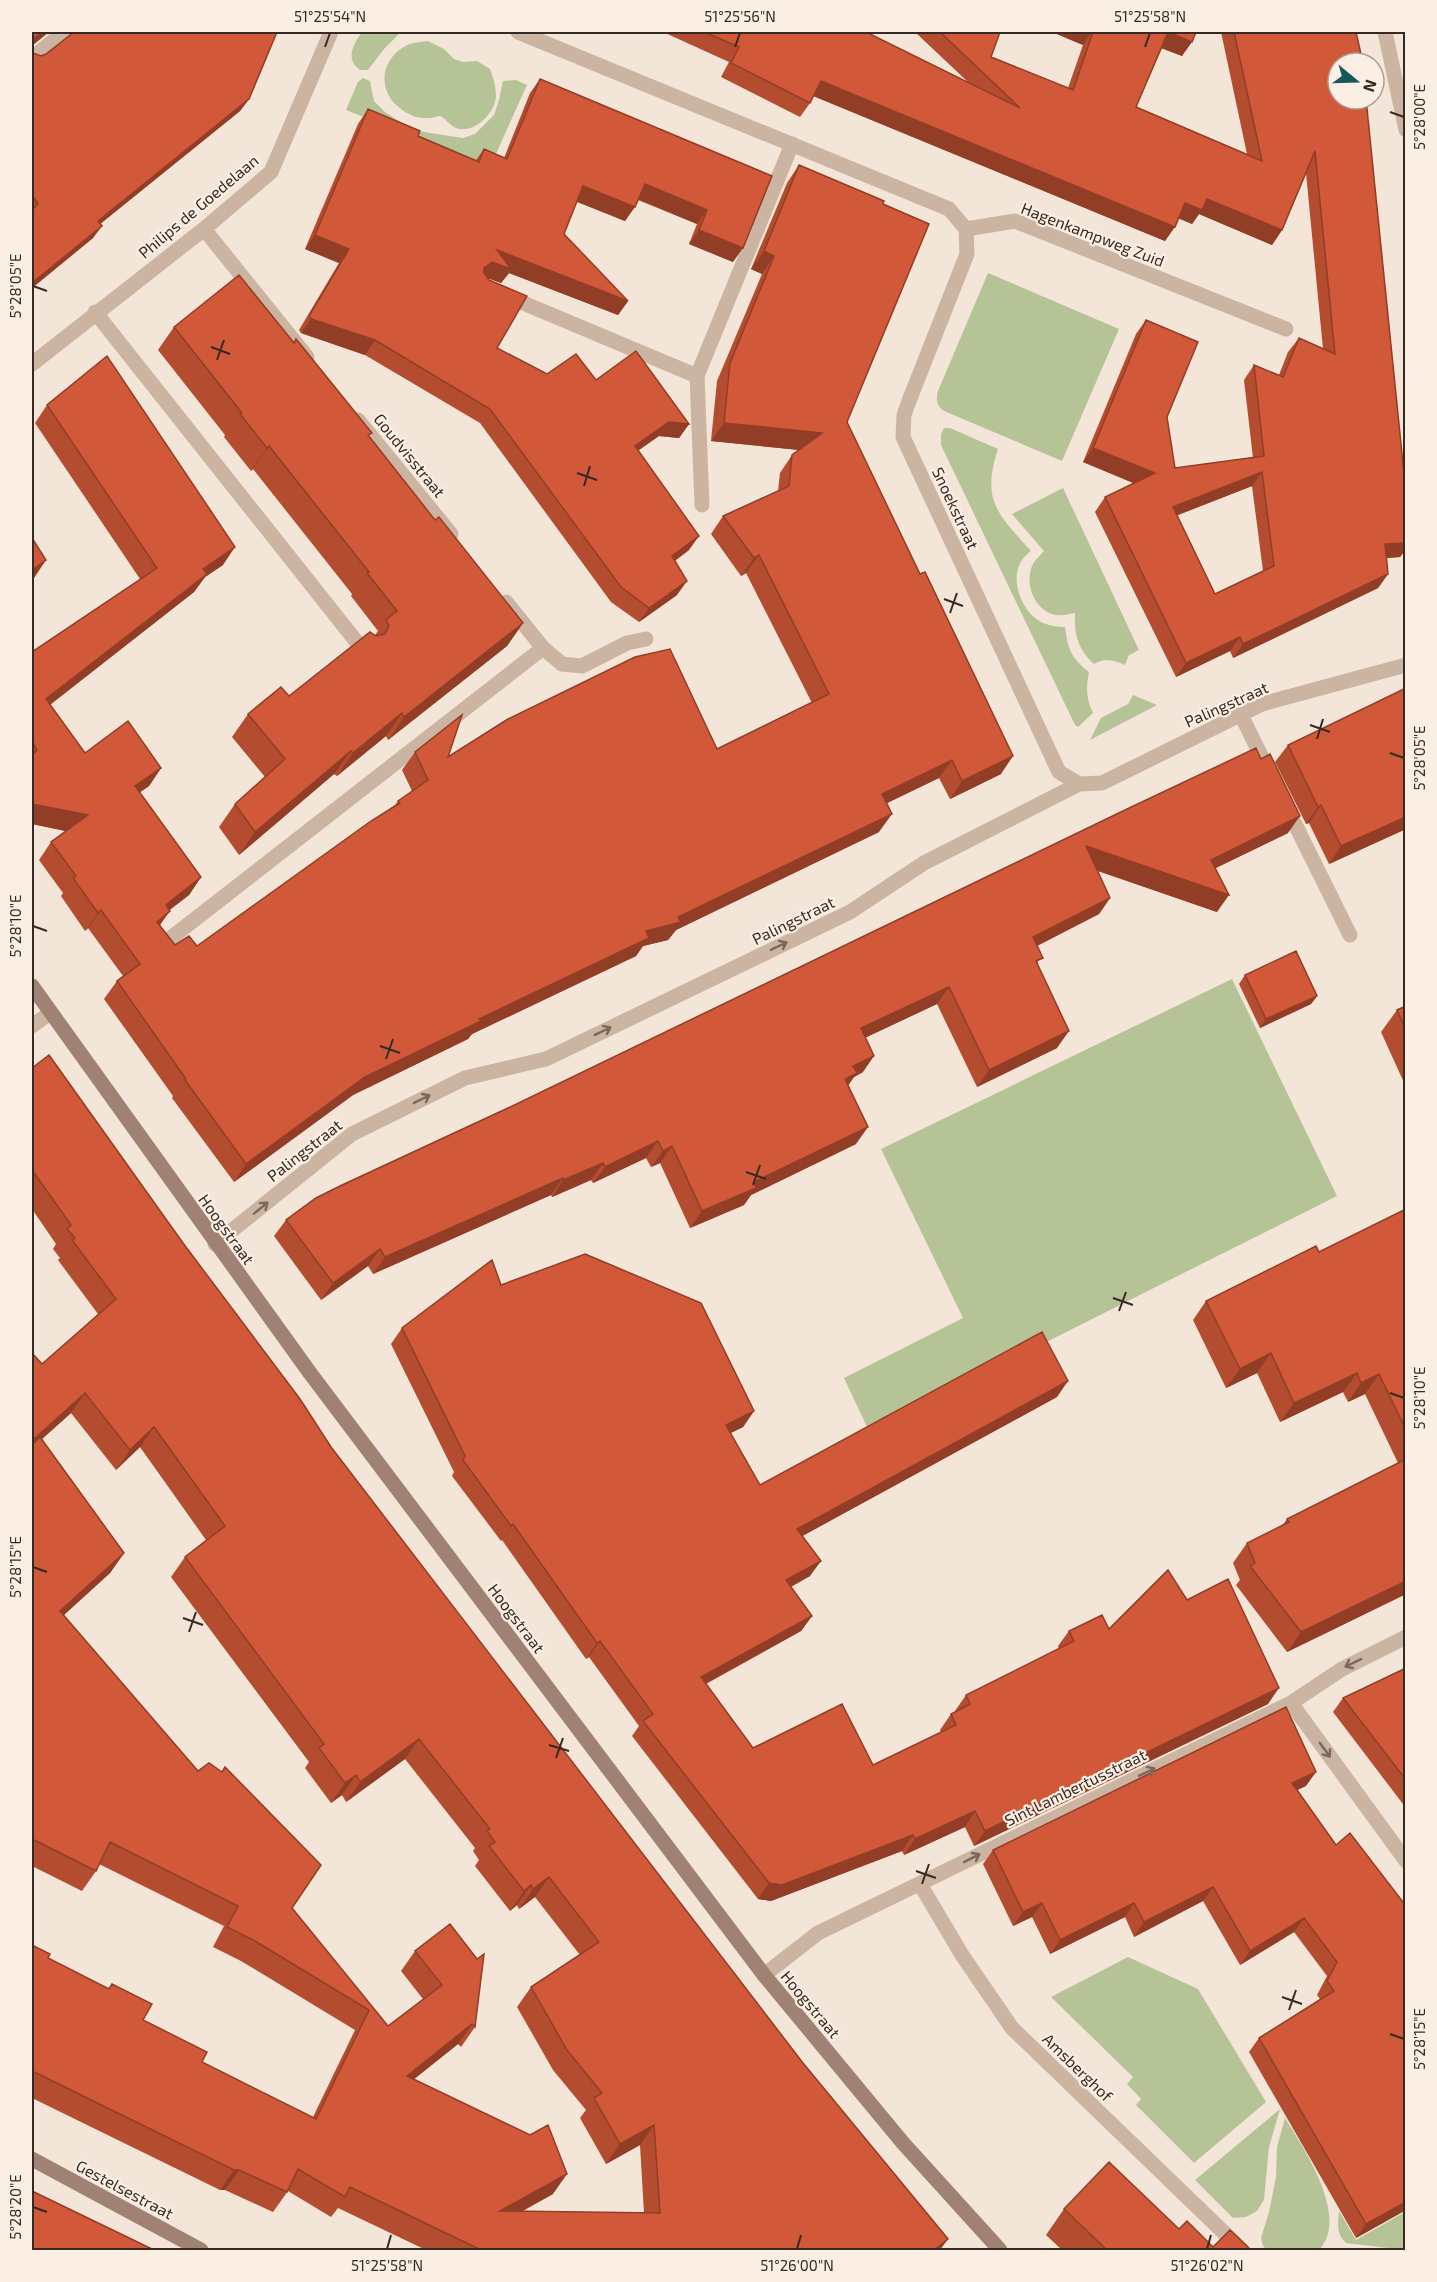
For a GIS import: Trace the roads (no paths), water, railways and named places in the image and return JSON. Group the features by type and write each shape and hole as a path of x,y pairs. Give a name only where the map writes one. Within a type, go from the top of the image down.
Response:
{"street":[{"path":"32,58 63,32"},
{"name":"Philips de Goedelaan","path":"32,364 95,312 204,229 271,172 331,32"},
{"path":"518,32 949,209 966,229"},
{"path":"1385,32 1406,130"},
{"path":"702,505 697,376 792,144"},
{"name":"Hagenkampweg Zuid","path":"966,229 1015,221 1286,329"},
{"path":"204,229 318,371"},
{"name":"Snoekstraat","path":"966,229 967,254 904,415 903,437 1059,772 1079,784"},
{"path":"493,291 697,376"},
{"path":"95,312 363,650"},
{"name":"Goudvisstraat","path":"348,408 461,546"},
{"path":"498,592 543,648 562,664 582,666 627,643 646,639"},
{"path":"167,941 543,648"},
{"name":"Palingstraat","path":"215,1244 352,1134 465,1078 546,1059 850,912 924,863 1079,784 1102,783 1262,704 1406,665"},
{"path":"1240,715 1350,935"},
{"name":"Hoogstraat","path":"32,986 215,1244 764,1975 903,2143 1000,2250"},
{"path":"32,1026 50,1013"},
{"name":"Sint Lambertusstraat","path":"764,1975 818,1933 1291,1703 1341,1669 1406,1637"},
{"path":"1291,1703 1406,1861"},
{"name":"Amsberghof","path":"920,1884 962,1955 1012,2028 1242,2250"},
{"name":"Gestelsestraat","path":"32,2158 201,2250"}]}
